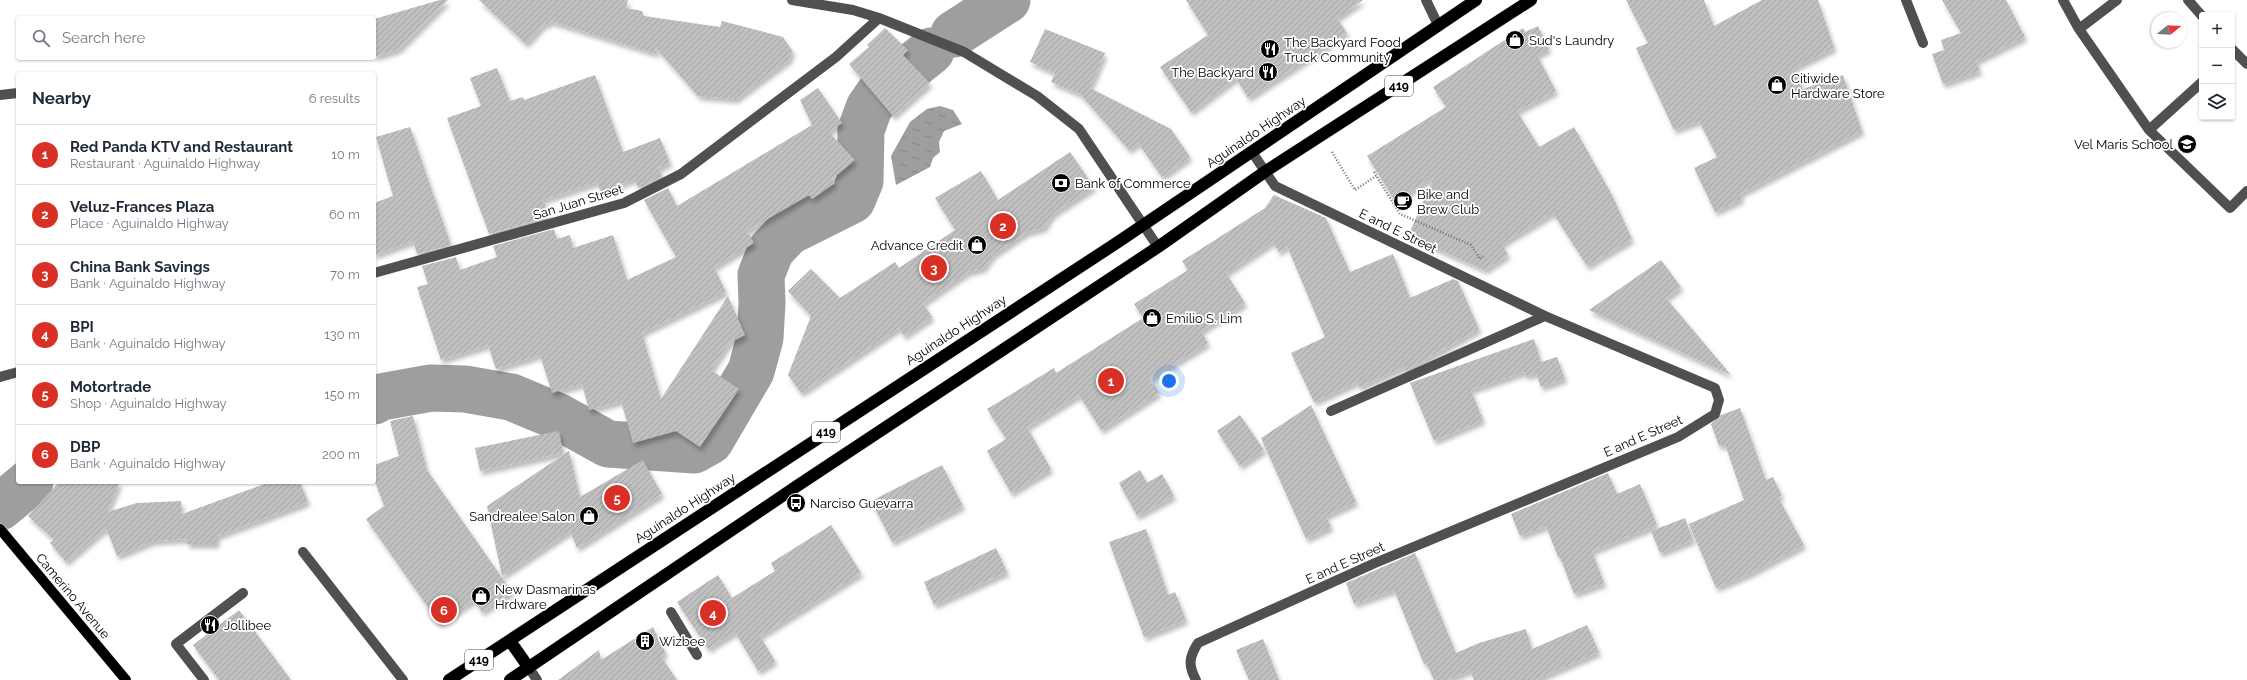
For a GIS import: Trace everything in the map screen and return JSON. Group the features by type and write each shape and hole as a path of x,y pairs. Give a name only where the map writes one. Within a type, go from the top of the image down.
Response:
{"highway":[{"name":"Aguinaldo Highway","path":"449,680 901,382 1118,242 1476,0"},
{"name":"419","path":"510,680 797,486 1158,247 1266,171 1531,0"},
{"path":"510,641 529,668"}],"main road":[{"name":"Camerino Avenue","path":"0,529 126,680"}],"street":[{"path":"792,0 853,10 879,18 964,52 1037,96 1078,129 1158,247"},
{"path":"1426,0 1438,25"},
{"path":"1906,0 1923,43"},
{"path":"2063,0 2079,29 2149,130 2230,208 2247,191"},
{"path":"2079,29 2117,0"},
{"path":"2188,0 2199,13"},
{"name":"San Juan Street","path":"376,272 624,203 681,174 836,57 879,18"},
{"path":"2235,54 2247,64"},
{"path":"2149,130 2200,84"},
{"path":"0,95 16,93"},
{"name":"E and E Street","path":"1196,680 1191,670 1191,654 1198,643 1375,563 1678,437 1715,414 1720,400 1715,388 1545,316 1275,186 1252,152"},
{"path":"1331,411 1545,316"},
{"path":"0,377 16,373"},
{"path":"303,552 403,680"},
{"path":"204,680 176,644 243,593"},
{"path":"671,612 697,655"},
{"path":"529,668 537,680"}],"path":[{"path":"1329,148 1355,190 1376,176"},
{"path":"1374,172 1400,214 1471,244 1480,259 1483,256"}],"water":[{"path":"940,106 953,110 962,124 944,131 939,142 940,152 933,158 930,167 896,185 891,156 910,122 927,109"}],"building":[{"path":"440,0 448,0 399,49 376,56 376,18"},
{"path":"479,0 628,0 626,8 642,11 644,16 720,27 722,21 783,37 793,52 790,56 791,58 736,99 698,96 654,46 657,54 550,21 547,25 545,23 526,44"},
{"name":"The Backyard Food Truck Community","path":"1186,0 1363,0 1337,18 1347,33 1248,98 1236,78 1191,112 1160,67 1208,35"},
{"name":"Citiwide Hardware Store","path":"1626,0 1704,0 1714,26 1762,0 1818,0 1834,48 1794,68 1803,89 1843,75 1862,131 1740,194 1742,199 1715,212 1694,168 1717,157 1699,121 1674,130 1636,48 1648,43"},
{"path":"1942,0 2006,0 2025,37 1976,61 1980,71 1943,84 1932,54 1944,50 1941,40 1961,33"},
{"path":"1538,26 1549,49 1537,55 1556,91 1517,111 1539,147 1574,127 1612,195 1632,239 1587,266 1553,213 1502,244 1508,255 1485,270 1408,236 1434,177 1395,201 1367,156 1446,107 1433,87 1523,28 1525,32"},
{"path":"885,28 908,50 903,55 930,83 893,116 849,64 869,47 867,45"},
{"path":"1045,29 1105,53 1090,88 1171,129 1190,157 1162,177 1138,143 1129,150 1080,94 1051,82 1055,73 1030,62"},
{"path":"497,68 510,101 523,97 524,100 595,75 623,152 660,138 670,163 658,168 662,176 639,188 634,179 601,192 597,182 543,200 549,217 489,234 447,118 481,106 470,78"},
{"path":"818,88 842,123 829,132 855,160 832,179 835,183 812,199 809,195 747,231 754,243 714,267 726,292 642,333 661,399 728,296 745,335 729,343 711,370 739,389 700,447 676,431 633,443 621,401 589,410 582,384 552,393 540,355 496,369 488,345 441,360 417,287 428,284 422,266 456,257 460,270 497,257 493,246 554,229 557,239 570,235 573,248 613,235 627,280 676,257 644,200 668,188 677,206 812,125 800,100"},
{"path":"410,127 451,245 417,254 413,241 376,254 376,202 393,196 376,137"},
{"path":"1070,152 1094,187 1053,214 1044,228 1027,232 993,255 984,268 968,272 923,303 932,317 904,336 899,328 801,393 788,375 811,316 788,291 811,269 840,298 895,262 899,268 955,230 935,198 981,171 998,200"},
{"path":"1274,195 1326,218 1350,272 1393,254 1410,298 1453,279 1458,281 1479,329 1405,371 1404,367 1359,387 1357,382 1314,402 1291,353 1325,337 1287,246 1279,252 1273,242 1226,273 1245,303 1201,331 1208,343 1150,379 1159,393 1101,430 1079,395 1027,427 1051,469 1011,493 987,451 1006,439 987,409 1054,368 1056,373 1143,318 1134,304 1188,270 1182,261 1265,208"},
{"path":"1661,260 1681,287 1666,298 1731,375 1589,310"},
{"path":"1534,339 1541,362 1557,357 1565,379 1541,387 1536,373 1525,376 1524,372 1471,390 1483,420 1434,441 1410,383"},
{"path":"1311,405 1356,502 1326,516 1331,527 1306,539 1261,438"},
{"path":"1740,408 1766,480 1773,477 1782,496 1778,497 1804,545 1749,574 1716,588 1689,524 1744,500 1725,444 1719,446 1711,424 1721,415"},
{"path":"1240,415 1264,450 1240,466 1217,431"},
{"path":"413,416 427,470 512,592 482,612 474,600 439,623 366,519 384,506 376,484 376,464 399,456 390,421"},
{"path":"559,431 563,453 480,471 475,448"},
{"path":"569,451 580,497 643,460 662,494 577,548 570,531 502,576 487,506"},
{"path":"942,465 963,506 892,542 871,501"},
{"path":"1140,470 1147,483 1162,474 1174,496 1137,516 1119,483"},
{"path":"1608,473 1617,494 1640,484 1657,525 1592,551 1604,583 1574,594 1546,526 1520,536 1511,514"},
{"path":"57,484 119,484 107,512 137,503 181,501 182,514 264,484 301,484 308,502 217,536 217,544 187,544 187,539 153,541 117,556 106,528 66,562 50,543 54,540 28,516"},
{"path":"1685,518 1693,540 1660,553 1651,531"},
{"path":"831,525 861,573 760,636 775,661 758,671 735,632 708,649 677,602 718,575 732,598 775,571 771,563"},
{"path":"1146,529 1168,595 1175,592 1186,620 1144,637 1109,542"},
{"path":"996,548 1007,572 934,605 924,582"},
{"path":"1415,553 1456,653 1479,643 1526,629 1532,649 1587,625 1599,652 1535,680 1474,680 1470,670 1448,680 1434,680 1426,663 1424,664 1394,590 1354,604 1346,583"},
{"path":"239,610 291,680 219,680 193,645"},
{"name":"Wizbee","path":"653,627 666,654 661,656 677,680 558,680 599,650 601,660"},
{"path":"1263,639 1279,680 1249,680 1236,650"}],"waterway":[{"path":"954,34 1007,0"},
{"path":"376,400 381,397 431,388 465,389 511,397 559,417 608,444 694,450 710,441 751,371 760,338 762,303 761,275 771,250 788,232 852,200 860,181 861,130 869,108 880,92 931,51"},
{"path":"0,507 28,484"}],"place":[{"name":"Sud's Laundry","path":"1515,40"},
{"name":"The Backyard Food Truck Community","path":"1270,49"},
{"name":"The Backyard","path":"1268,72"},
{"name":"Citiwide Hardware Store","path":"1777,85"},
{"name":"Vel Maris School","path":"2187,144"},
{"name":"Bank of Commerce","path":"1061,183"},
{"name":"Bike and Brew Club","path":"1403,201"},
{"name":"Veluz-Frances Plaza","path":"1003,226"},
{"name":"Advance Credit","path":"977,245"},
{"name":"China Bank Savings","path":"934,268"},
{"name":"Emilio S. Lim","path":"1152,318"},
{"name":"Red Panda KTV and Restaurant","path":"1111,381"},
{"name":"Motortrade","path":"617,498"},
{"name":"Narciso Guevarra","path":"796,503"},
{"name":"Sandrealee Salon","path":"589,516"},
{"name":"New Dasmarinas Hrdware","path":"481,596"},
{"name":"DBP","path":"444,610"},
{"name":"BPI","path":"713,613"},
{"name":"Jollibee","path":"210,625"},
{"name":"Wizbee","path":"645,641"}]}
